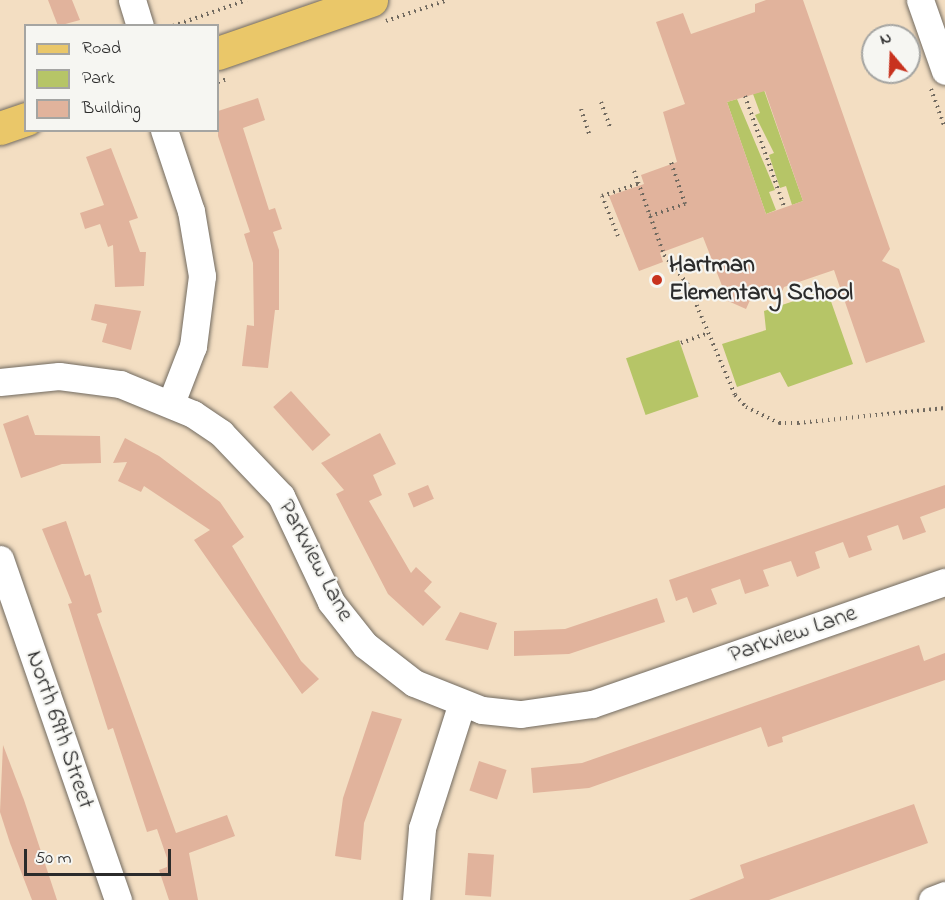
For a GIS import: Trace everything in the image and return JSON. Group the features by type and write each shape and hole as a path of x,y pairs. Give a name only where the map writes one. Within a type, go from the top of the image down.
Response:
{"main road":[{"path":"219,53 371,0"},
{"path":"0,128 24,120"}],"street":[{"path":"132,0 139,24"},
{"path":"920,0 945,71"},
{"path":"165,132 191,211 202,276 193,346 171,403"},
{"name":"Parkview Lane","path":"0,382 90,378 171,403 221,433 266,477 293,516 331,602 365,645 414,683 462,703 520,714 592,704 945,582"},
{"name":"North 69th Street","path":"0,559 118,900"},
{"path":"416,900 422,828 462,703"},
{"path":"932,900 945,895"}],"path":[{"path":"179,24 247,0"},
{"path":"745,96 784,206"},
{"path":"601,102 611,129"},
{"path":"581,109 590,136"},
{"path":"650,216 685,204 670,159"},
{"path":"634,171 664,255 687,283 735,395 779,423 945,408"},
{"path":"618,236 602,196 639,183"},
{"path":"681,343 709,333"}],"green space":[{"path":"764,90 803,201 792,205 786,186 780,188 769,155 774,153 755,115 760,113 753,94"},
{"path":"737,99 775,190 769,192 776,210 766,214 727,102"},
{"path":"827,290 853,364 788,387 780,372 737,387 722,344 766,330 764,311"},
{"path":"679,340 699,397 646,415 626,358"}],"building":[{"path":"48,0 72,0 80,20 57,24"},
{"path":"766,0 803,0 890,249 882,261 899,269 925,342 866,363 834,270 784,287 779,298 767,293 751,298 746,309 728,301 703,237 660,253 663,262 639,271 609,196 644,184 641,175 677,162 663,112 685,104 656,22 683,13 691,34 755,12 755,4","holes":["765,91 803,201 766,214 727,102"]},
{"path":"258,98 265,120 243,128 269,210 275,208 282,229 273,232 279,250 279,310 275,310 268,368 242,366 247,325 254,326 253,263 244,234 250,232 218,136 219,111"},
{"path":"111,148 138,218 129,221 140,252 146,252 144,286 115,287 113,245 108,247 100,224 85,229 80,213 104,205 86,157"},
{"path":"95,304 141,311 131,350 102,342 107,324 91,320"},
{"path":"291,391 330,435 313,451 273,407"},
{"path":"28,415 35,435 100,436 101,463 62,464 21,478 3,424"},
{"path":"380,433 396,464 373,475 382,495 369,501 411,573 416,567 432,582 424,591 441,607 423,626 388,594 336,494 344,490 321,463"},
{"path":"125,438 159,456 220,502 244,537 232,546 301,661 319,679 302,694 194,540 210,530 144,486 141,492 118,481 127,462 113,463"},
{"path":"428,485 434,499 414,507 408,494"},
{"path":"945,485 945,508 920,517 926,532 903,540 898,525 867,536 872,550 849,558 843,542 815,552 820,568 797,577 791,561 763,570 769,586 745,594 740,579 711,589 717,604 693,613 687,597 676,601 669,580"},
{"path":"66,521 85,576 90,574 102,612 97,614 176,833 227,815 235,836 189,853 198,900 169,900 159,870 167,867 167,858 157,829 147,832 113,728 108,730 68,604 72,603 42,529"},
{"path":"657,598 665,622 569,654 514,656 514,631 565,629"},
{"path":"460,612 497,623 488,650 445,640"},
{"path":"919,645 924,661 945,653 945,680 782,737 783,742 768,747 761,727 589,788 533,793 531,768 582,763"},
{"path":"372,711 402,719 364,823 361,860 335,856 343,798"},
{"path":"3,745 57,900 32,900 10,843 0,812"},
{"path":"479,761 507,770 497,799 469,790"},
{"path":"914,804 928,843 769,900 689,900 744,878 740,865"},
{"path":"468,853 494,855 491,897 465,895"}],"place":[{"name":"Hartman Elementary School","path":"657,280"}]}
